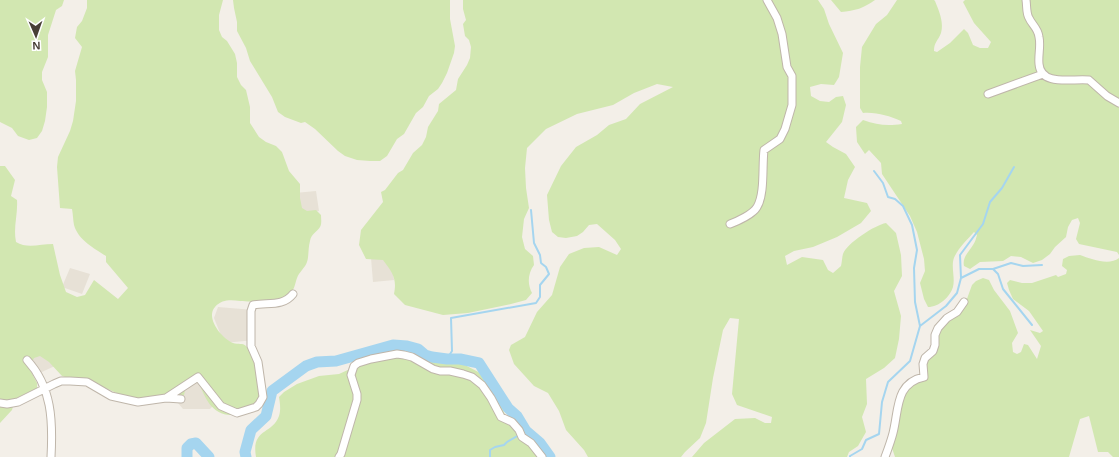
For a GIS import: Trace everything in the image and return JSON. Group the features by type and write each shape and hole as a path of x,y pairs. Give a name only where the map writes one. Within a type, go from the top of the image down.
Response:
{"street":[{"path":"730,224 744,217 756,208 762,193 762,164 764,150 780,139 785,129 792,105 792,76 787,67 782,34 777,18 768,0"},
{"path":"1026,0 1028,16 1037,28 1039,35 1038,63 1042,74 1057,80 1089,80 1107,96 1119,103"},
{"path":"988,94 1042,74"},
{"path":"166,398 198,377 221,406 237,413 256,407 263,397 258,362 251,346 251,311 253,305 284,302 293,294"},
{"path":"885,457 893,434 900,394 915,379 924,377 923,364 925,358 933,351 935,345 935,335 938,328 947,318 957,312 964,302"},
{"path":"339,457 357,400 357,394 351,375 352,370 358,362 404,354 433,369 472,377 482,385 496,405 501,417 512,422 519,430 522,437 531,443 542,457"},
{"path":"27,360 34,367 45,388 50,403 52,424 52,457"},
{"path":"0,404 18,402 60,381 87,382 111,396 130,401 145,402 166,398 181,399"}],"shaded area":[{"path":"316,191 319,211 300,213 295,193"},
{"path":"391,257 394,280 373,282 371,258"},
{"path":"70,268 90,274 82,294 62,287"},
{"path":"218,307 254,310 255,340 224,343 214,318"},
{"path":"40,351 57,365 31,377 21,362"},
{"path":"198,372 219,400 210,409 183,409 168,391"}],"green space":[{"path":"0,0 64,0 62,6 56,10 48,35 48,57 42,72 42,80 47,92 45,121 42,131 37,138 29,140 18,136 12,128 0,122"},
{"path":"87,0 223,0 219,15 219,30 222,37 227,41 235,54 237,63 237,77 241,85 246,90 250,107 250,123 259,137 276,146 282,152 289,171 300,184 302,208 307,211 316,210 321,215 321,226 313,235 309,244 307,262 298,276 292,292 287,297 266,301 224,301 218,304 212,312 213,322 220,333 233,343 245,345 252,355 260,396 259,400 253,407 244,412 231,415 224,414 214,409 207,400 199,383 186,386 184,395 143,399 121,395 88,380 71,379 62,376 49,362 40,356 34,358 29,368 37,383 37,388 15,399 12,410 0,423 0,166 5,166 15,180 11,196 17,200 15,231 16,242 29,246 53,244 60,275 66,292 77,297 85,295 94,280 118,299 128,288 106,262 106,256 87,244 79,235 74,225 72,209 60,208 57,167 58,157 73,121 76,101 75,71 82,47 75,38 77,27 82,21 87,8"},
{"path":"233,0 450,0 450,19 455,46 454,53 442,83 438,89 429,96 423,107 416,113 404,134 397,139 387,156 380,161 357,160 345,156 338,151 315,129 305,122 301,123 285,117 278,112 272,97 250,61 246,48 237,31"},
{"path":"463,0 818,0 824,9 829,24 843,53 839,77 834,85 821,84 810,87 811,96 820,101 829,102 836,97 843,96 846,105 842,122 826,142 846,154 855,167 848,180 844,198 867,203 871,211 861,223 837,237 813,247 794,251 785,256 787,265 802,257 823,260 828,270 833,273 841,266 843,254 855,240 881,224 886,223 896,233 901,255 902,276 894,291 901,316 899,339 895,358 884,368 866,379 867,404 862,417 866,432 858,446 849,452 847,457 692,457 704,443 735,419 755,418 765,423 771,423 772,417 737,405 732,394 739,319 730,318 723,330 713,378 706,423 700,438 681,457 588,457 584,450 566,430 559,411 548,393 534,386 514,364 509,350 511,345 525,337 537,312 552,295 560,267 569,254 584,248 599,247 617,255 621,249 615,240 597,224 589,225 577,236 566,238 558,237 552,232 549,220 547,195 561,166 576,147 597,135 609,125 626,119 640,104 673,87 657,84 634,93 613,105 577,114 546,129 527,148 525,168 529,208 524,219 522,237 525,249 533,256 534,265 530,271 529,279 529,286 532,293 526,300 468,313 443,315 405,305 394,294 395,284 393,276 383,260 366,259 359,245 361,230 383,202 381,192 385,190 398,173 403,170 413,153 422,145 426,137 428,127 438,111 439,104 456,90 458,79 470,58 471,47 469,40 465,36 463,24 466,20 463,9"},
{"path":"831,0 875,0 859,9 841,12"},
{"path":"897,0 935,1 941,17 942,25 941,33 935,43 934,48 934,51 937,52 950,43 964,29 968,33 973,45 980,48 988,48 991,42 974,23 963,2 965,0 1119,0 1119,255 1117,252 1079,244 1076,239 1080,223 1078,218 1072,220 1068,227 1066,237 1050,254 1042,260 1033,263 1021,257 1011,256 1003,261 980,262 970,269 964,266 964,260 976,239 977,235 974,232 954,258 954,284 952,291 944,301 932,307 928,307 924,299 920,283 925,271 924,259 917,232 910,216 882,174 881,163 869,150 865,154 857,142 856,127 863,120 882,125 902,124 901,121 887,116 873,113 863,113 860,108 860,67 862,47 876,24 887,15"},
{"path":"1080,255 1105,262 1119,258 1119,457 1113,457 1108,452 1098,452 1089,416 1080,419 1069,457 895,457 892,448 904,394 925,368 939,330 964,307 972,285 976,281 983,278 989,280 994,290 1010,311 1018,333 1012,343 1013,352 1017,354 1021,352 1024,344 1028,345 1037,359 1041,346 1030,330 1040,333 1043,331 1029,311 1013,299 1007,283 1010,280 1022,283 1032,283 1056,275 1058,277 1066,274 1067,270 1062,266 1063,259 1069,256"},
{"path":"402,352 438,363 463,364 484,375 493,389 511,427 539,457 256,457 256,441 259,436 276,422 280,411 279,397 284,392 297,384 319,376 339,374 361,364"}],"waterway":[{"path":"920,326 946,306 957,293 961,278 960,255 983,224 990,202 1002,188 1014,167"},
{"path":"850,457 862,449 866,440 879,434 882,402 888,382 910,361 920,326 915,302 914,268 917,250 912,225 903,206 895,199 888,197 883,183 874,171"},
{"path":"447,359 452,351 451,318 536,303 540,297 540,285 549,274 546,267 541,263 540,255 534,243 531,210"},
{"path":"993,269 1011,263 1023,266 1042,265"},
{"path":"961,278 979,269 993,269 998,274 1003,289 1032,325"},
{"path":"246,457 245,452 251,430 266,416 272,391 306,366 317,362 336,361 393,345 407,346 418,349 425,355 432,357 460,359 479,363 508,408 517,416 526,431 540,443 550,457"},
{"path":"490,457 490,450 504,445 526,431"},
{"path":"187,457 187,448 191,444 196,443 209,457"}]}
